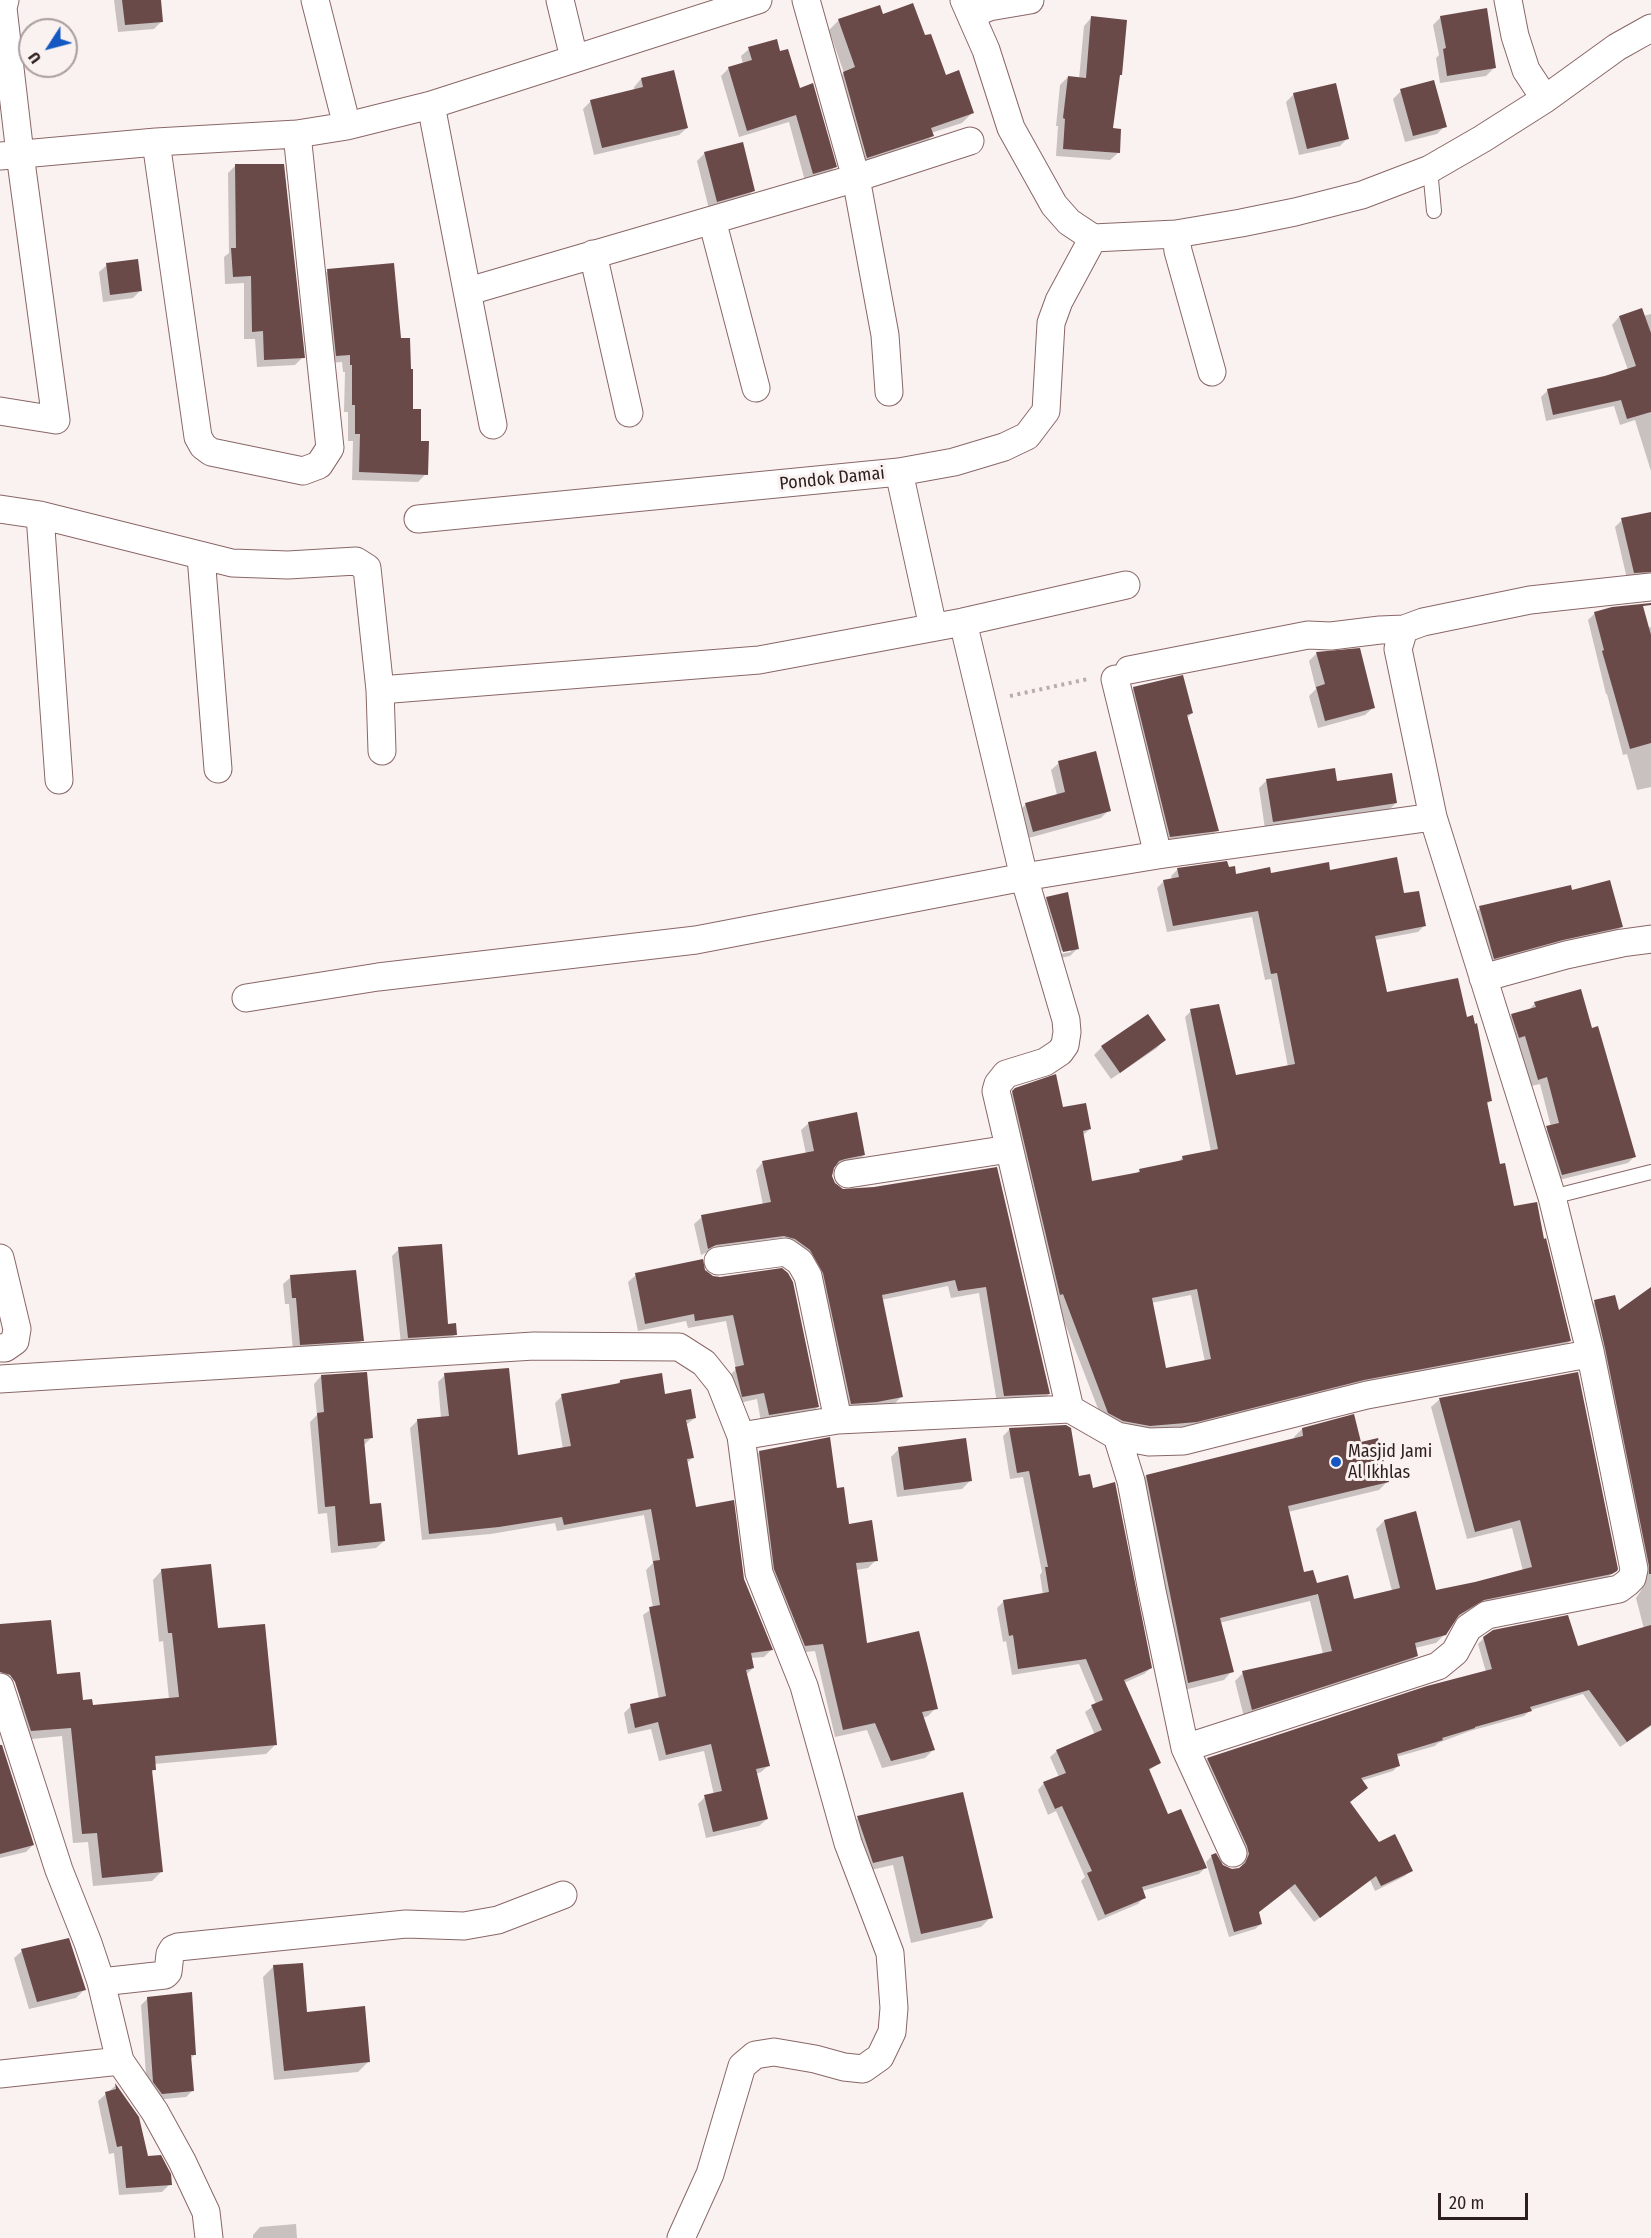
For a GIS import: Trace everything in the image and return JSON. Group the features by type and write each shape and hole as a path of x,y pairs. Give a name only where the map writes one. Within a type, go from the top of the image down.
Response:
{"street":[{"path":"0,411 56,420 10,155 4,0"},
{"path":"315,0 347,126"},
{"path":"560,0 574,58"},
{"path":"10,155 156,142 297,134 347,126 431,105 574,58 701,8 758,0"},
{"path":"806,0 856,178 885,335 889,392"},
{"path":"1030,0 988,7 967,7 986,50 1011,128 1054,205 1069,222 1093,238 1176,234 1295,212 1362,195 1430,169 1482,139 1545,99 1617,47 1651,28"},
{"path":"1508,0 1515,36 1526,70 1545,99"},
{"path":"431,105 469,291 493,425"},
{"path":"156,142 198,437 203,446 211,452 303,471 319,465 330,448 297,134"},
{"path":"469,291 856,178 970,141"},
{"path":"712,220 756,388"},
{"path":"1176,234 1178,251 1212,372"},
{"name":"Pondok Damai","path":"418,519 899,472 954,462 1005,447 1027,436 1046,411 1050,322 1093,238"},
{"path":"593,254 629,413"},
{"path":"899,472 933,627"},
{"path":"0,509 40,515 232,564 288,565 356,561 367,568 380,690 382,751"},
{"path":"40,515 59,780"},
{"path":"201,556 218,769"},
{"path":"380,690 759,660 963,622 1126,585"},
{"path":"1158,855 1122,674 1308,635 1331,636 1404,629 1423,622 1530,600 1651,586"},
{"path":"963,622 1024,877 1066,1020 1065,1045 1053,1058 1006,1074 998,1084 996,1091 1070,1409"},
{"path":"1185,1748 1438,1666 1455,1652 1468,1628 1487,1615 1619,1589 1632,1578 1634,1569 1590,1351 1552,1197 1433,817 1398,649 1404,629"},
{"path":"246,998 378,977 696,940 1024,877 1158,855 1433,817"},
{"path":"1483,978 1577,953 1651,939"},
{"path":"848,1174 1009,1149"},
{"path":"718,1261 786,1252 800,1262 808,1276 838,1420"},
{"path":"0,1258 17,1329 15,1341 0,1348"},
{"path":"0,1379 534,1346 679,1347 704,1363 720,1383 741,1436 759,1573 804,1686 848,1843 890,1953 894,2008 892,2032 880,2057 863,2069 774,2052 755,2055 742,2066 710,2174 681,2238"},
{"path":"741,1436 838,1420 1070,1409 1117,1436 1149,1442 1184,1442 1367,1395 1583,1355 1590,1351"},
{"path":"1117,1436 1131,1481 1185,1748 1233,1853"},
{"path":"0,1687 59,1870 88,1942 101,1982 120,2061 155,2112 182,2161 206,2212 208,2238"},
{"path":"101,1982 165,1975 168,1972 170,1954 178,1947 406,1924 464,1926 498,1920 563,1895"},
{"path":"0,2074 120,2061"}],"lane":[{"path":"1430,169 1434,211"},
{"path":"1552,1197 1651,1172"}],"path":[{"path":"982,702 1122,674"}],"building":[{"path":"122,0 161,0 163,22 125,25"},
{"path":"913,3 925,35 931,34 946,75 959,70 974,113 931,128 934,136 867,158 843,72 855,67 838,19 880,5 883,14"},
{"path":"1487,8 1496,68 1447,76 1443,49 1446,48 1440,16"},
{"path":"1091,16 1127,20 1122,75 1120,75 1113,128 1121,129 1120,153 1063,149 1065,119 1063,118 1068,76 1086,78"},
{"path":"777,39 780,51 788,49 800,88 813,83 837,167 813,174 796,115 747,131 728,67 752,60 748,47"},
{"path":"674,70 688,128 602,148 590,100 643,87 641,78"},
{"path":"1434,80 1447,127 1413,136 1400,89"},
{"path":"1336,83 1349,139 1307,149 1293,93"},
{"path":"743,142 755,191 717,202 704,152"},
{"path":"235,164 284,164 305,358 264,360 263,331 252,332 251,276 233,277 231,248 236,248"},
{"path":"138,259 142,291 110,295 106,263"},
{"path":"394,263 401,338 410,338 413,409 421,409 421,441 429,441 428,475 359,472 360,434 355,434 352,365 350,365 350,355 336,356 327,269"},
{"path":"1642,308 1651,333 1651,412 1627,419 1621,400 1553,415 1547,389 1605,376 1636,366 1619,316"},
{"path":"1651,512 1651,572 1634,573 1621,518"},
{"path":"1651,603 1651,605 1643,606 1651,635 1651,743 1630,749 1602,651 1604,650 1594,612 1612,607"},
{"path":"1360,648 1375,708 1325,721 1316,687 1325,684 1316,652"},
{"path":"1183,675 1193,713 1187,715 1219,831 1170,837 1133,687"},
{"path":"1096,751 1111,811 1033,832 1025,803 1065,792 1058,761"},
{"path":"1335,768 1337,781 1392,773 1397,803 1273,822 1266,779"},
{"path":"1397,857 1404,893 1419,891 1426,926 1375,936 1387,992 1458,978 1467,1017 1473,1015 1475,1024 1477,1023 1492,1101 1487,1102 1500,1164 1505,1163 1514,1206 1537,1202 1544,1239 1546,1238 1571,1341 1364,1380 1197,1422 1150,1426 1123,1421 1108,1413 1063,1294 1060,1295 1012,1091 1056,1074 1063,1107 1086,1103 1091,1129 1083,1131 1092,1181 1140,1172 1139,1169 1183,1160 1182,1156 1218,1149 1190,1009 1219,1004 1236,1075 1295,1064 1277,973 1271,974 1258,911 1173,926 1163,880 1179,877 1177,868 1227,861 1229,867 1235,866 1236,874 1270,867 1271,873 1329,862 1330,870","holes":["1197,1289 1211,1359 1166,1368 1152,1298"]},
{"path":"1610,880 1623,927 1563,940 1494,959 1479,906 1571,885 1572,890"},
{"path":"1068,892 1079,949 1063,952 1046,897"},
{"path":"1581,989 1592,1028 1598,1026 1636,1157 1562,1175 1546,1126 1559,1123 1547,1077 1538,1080 1525,1036 1519,1038 1511,1014 1536,1007 1534,1002"},
{"path":"1148,1014 1166,1040 1120,1073 1101,1046"},
{"path":"857,1112 865,1155 839,1161 834,1168 832,1176 835,1183 843,1189 874,1187 997,1167 1050,1394 1004,1396 986,1287 958,1291 955,1280 882,1295 903,1397 851,1404 823,1273 810,1250 795,1239 784,1236 716,1245 708,1249 701,1215 771,1202 762,1161 814,1151 808,1122"},
{"path":"442,1244 448,1324 456,1323 457,1335 408,1338 398,1247"},
{"path":"703,1259 705,1270 713,1276 782,1268 788,1273 793,1282 819,1407 769,1415 764,1393 742,1397 735,1367 744,1365 733,1315 695,1321 694,1314 645,1324 635,1273"},
{"path":"356,1270 364,1341 300,1345 296,1298 292,1298 290,1275"},
{"path":"1651,1287 1651,1574 1649,1574 1594,1300 1615,1295 1619,1310"},
{"path":"509,1368 518,1455 571,1446 561,1394 662,1373 665,1394 691,1389 696,1418 686,1420 694,1458 687,1459 696,1507 734,1500 744,1579 773,1650 751,1653 754,1668 746,1670 770,1766 756,1769 768,1819 713,1832 704,1795 722,1791 711,1744 666,1755 658,1722 635,1728 630,1704 666,1696 649,1607 660,1605 653,1561 660,1560 651,1509 564,1525 562,1517 499,1527 429,1534 417,1419 449,1416 444,1373"},
{"path":"367,1372 373,1438 364,1439 370,1504 381,1503 385,1541 338,1546 335,1506 325,1507 317,1413 324,1412 321,1375"},
{"path":"1578,1372 1617,1571 1612,1574 1484,1600 1459,1615 1446,1635 1415,1643 1418,1656 1252,1710 1242,1671 1332,1651 1318,1594 1220,1618 1234,1672 1188,1683 1146,1475 1303,1436 1302,1428 1354,1414 1361,1442 1378,1438 1389,1482 1288,1506 1304,1572 1313,1570 1317,1583 1348,1575 1354,1599 1400,1588 1384,1520 1416,1511 1436,1590 1475,1582 1532,1567 1520,1520 1475,1532 1439,1398"},
{"path":"1066,1425 1071,1428 1079,1476 1090,1474 1093,1488 1115,1482 1152,1668 1124,1680 1161,1763 1149,1769 1168,1814 1181,1809 1207,1868 1142,1887 1146,1898 1105,1915 1087,1873 1092,1871 1062,1806 1055,1809 1043,1782 1066,1773 1056,1750 1102,1730 1091,1705 1103,1700 1086,1659 1018,1669 1013,1635 1009,1636 1003,1600 1049,1592 1045,1567 1048,1567 1029,1471 1017,1473 1009,1428"},
{"path":"830,1437 837,1488 844,1487 849,1524 872,1520 878,1561 856,1563 867,1643 919,1631 938,1709 922,1712 935,1750 891,1761 875,1723 843,1730 823,1644 805,1646 774,1569 759,1451"},
{"path":"966,1438 972,1481 904,1490 898,1447"},
{"path":"211,1564 218,1628 265,1624 277,1745 155,1756 156,1770 152,1770 163,1872 102,1878 97,1833 82,1834 71,1728 31,1731 15,1682 10,1675 0,1672 0,1624 51,1620 57,1674 80,1672 83,1700 92,1699 93,1705 179,1697 172,1633 168,1633 161,1569"},
{"path":"1568,1615 1578,1646 1651,1625 1651,1725 1627,1742 1589,1690 1530,1707 1532,1711 1475,1727 1442,1738 1443,1740 1397,1754 1400,1766 1361,1778 1368,1788 1350,1802 1379,1842 1395,1834 1413,1871 1381,1886 1376,1876 1320,1918 1295,1884 1259,1912 1262,1924 1234,1932 1211,1855 1216,1853 1223,1865 1232,1869 1239,1868 1245,1863 1249,1854 1207,1758 1427,1686 1492,1669 1483,1637 1493,1630"},
{"path":"0,1745 2,1745 34,1845 0,1854"},
{"path":"963,1792 993,1918 921,1934 903,1856 873,1863 857,1816"},
{"path":"69,1938 86,1990 37,2002 21,1949"},
{"path":"303,1963 307,2012 365,2006 370,2062 284,2071 273,1965"},
{"path":"192,1992 196,2055 191,2055 194,2091 162,2094 153,2082 147,1997"},
{"path":"115,2083 139,2117 148,2156 161,2155 171,2174 172,2185 126,2188 122,2146 117,2147 105,2092 116,2089"}],"place":[{"name":"Masjid Jami Al Ikhlas","path":"1336,1462"}]}
